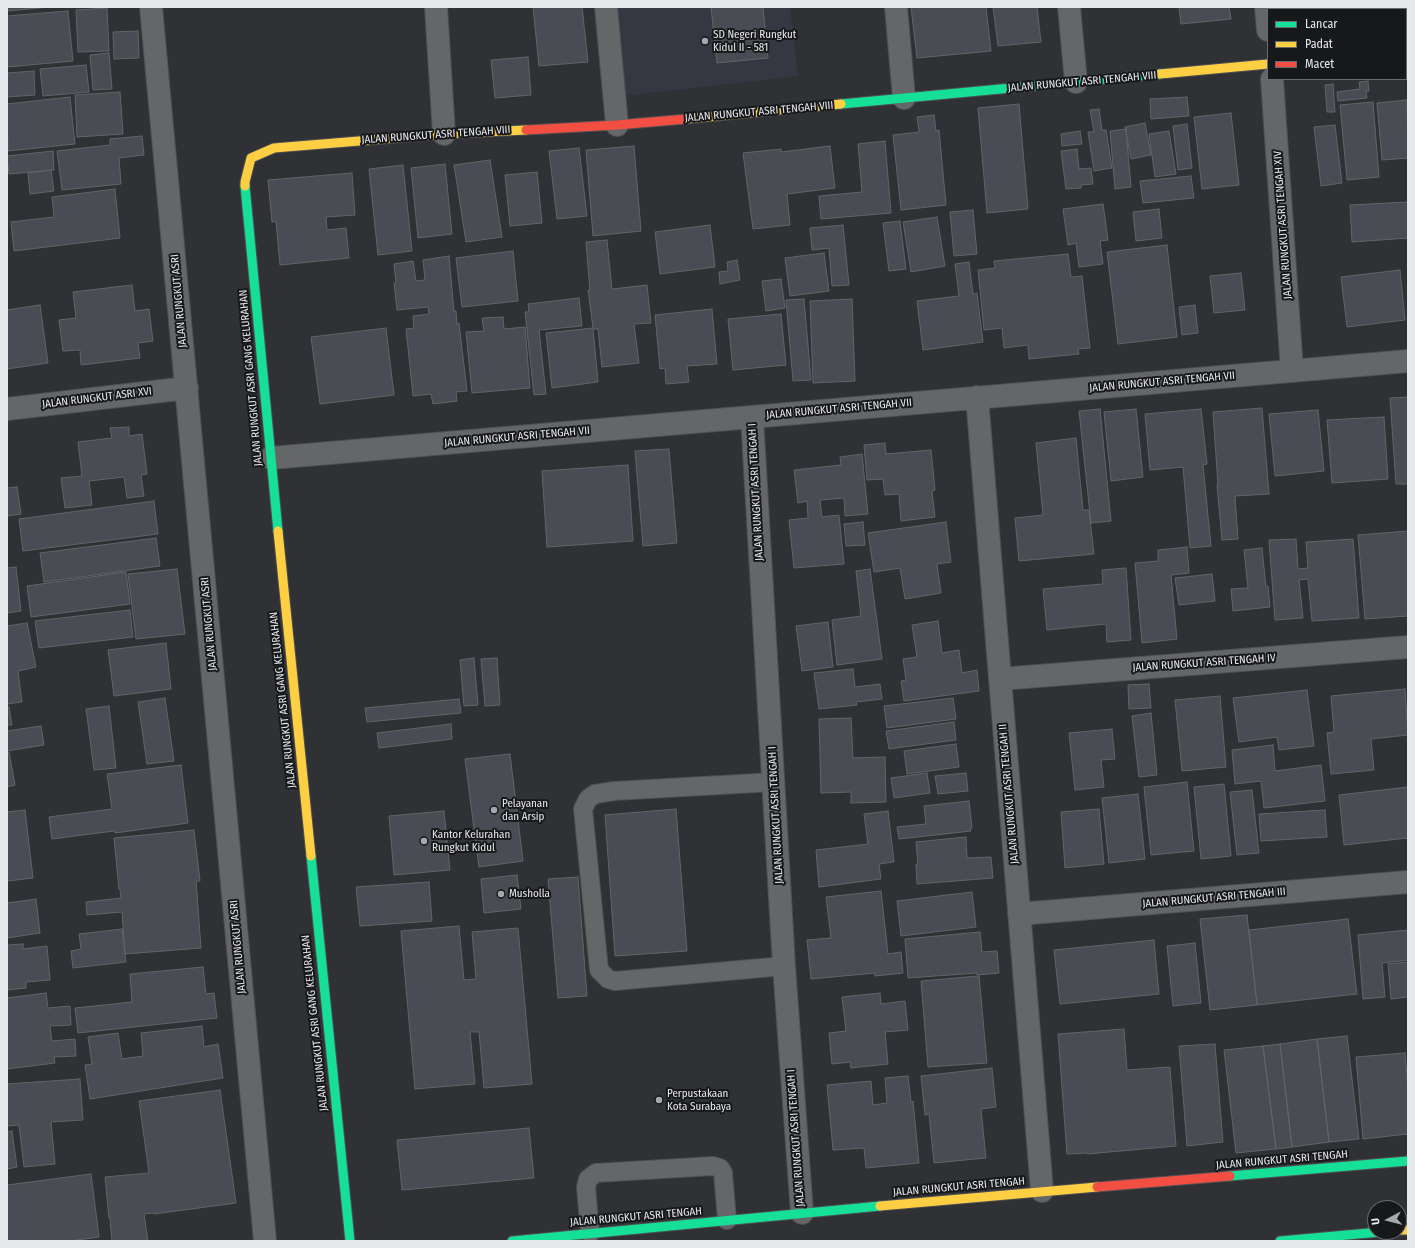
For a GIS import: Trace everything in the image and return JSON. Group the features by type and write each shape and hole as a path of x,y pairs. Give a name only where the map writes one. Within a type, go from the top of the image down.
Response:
{"street":[{"name":"JALAN RUNGKUT ASRI","path":"151,7 265,1241"},
{"path":"436,7 444,134"},
{"path":"606,7 617,125"},
{"path":"896,7 904,98"},
{"path":"1069,7 1076,82"},
{"path":"1266,7 1267,18"},
{"name":"JALAN RUNGKUT ASRI TENGAH VIII","path":"251,158 274,148 444,134 617,125 1267,64"},
{"name":"JALAN RUNGKUT ASRI TENGAH XIV","path":"1272,80 1292,370"},
{"name":"JALAN RUNGKUT ASRI GANG KELURAHAN","path":"251,158 245,182 271,458 350,1241"},
{"name":"JALAN RUNGKUT ASRI TENGAH VII","path":"271,458 1408,360"},
{"name":"JALAN RUNGKUT ASRI XVI","path":"7,409 187,388"},
{"name":"JALAN RUNGKUT ASRI TENGAH II","path":"977,397 1042,1191"},
{"name":"JALAN RUNGKUT ASRI TENGAH I","path":"752,417 784,966 802,1213"},
{"name":"JALAN RUNGKUT ASRI TENGAH IV","path":"1000,679 1408,647"},
{"name":"JALAN RUNGKUT ASRI TENGAH III","path":"1019,914 1408,882"},
{"name":"JALAN RUNGKUT ASRI TENGAH","path":"512,1241 590,1237 727,1220 1042,1191 1408,1162"},
{"path":"1280,1241 1367,1233"}],"lane":[{"path":"774,782 614,791 595,794 588,799 583,809 599,970 608,979 615,981 784,966"},
{"path":"590,1237 586,1187 588,1180 596,1173 713,1166 720,1168 723,1173 727,1220"}],"shaded area":[{"name":"SD Negeri Rungkut Kidul II - 581","path":"613,7 790,7 798,76 623,96"}],"building":[{"path":"7,7 50,7 7,11"},
{"path":"533,7 582,7 588,62 539,66"},
{"path":"711,7 763,7 768,58 717,63"},
{"path":"911,7 986,7 991,51 917,58"},
{"path":"993,7 1037,7 1041,42 998,46"},
{"path":"1179,7 1229,7 1231,19 1181,24"},
{"path":"1310,7 1381,7 1370,8"},
{"path":"107,8 109,51 78,52 76,10"},
{"path":"68,11 73,61 7,67 7,16"},
{"path":"138,31 139,58 114,59 113,32"},
{"path":"109,53 112,89 93,90 90,55"},
{"path":"528,57 531,95 495,98 491,60"},
{"path":"86,65 89,92 43,96 40,69"},
{"path":"34,71 35,95 7,97 7,73"},
{"path":"1368,81 1369,91 1366,91 1367,98 1338,101 1337,92 1360,89 1359,82"},
{"path":"1333,84 1335,112 1327,112 1325,85"},
{"path":"120,92 123,134 77,137 75,95"},
{"path":"70,97 75,144 8,151 7,104"},
{"path":"1187,97 1189,116 1151,119 1150,99"},
{"path":"1407,100 1408,158 1382,160 1377,103"},
{"path":"1373,102 1379,177 1347,180 1340,105"},
{"path":"1019,104 1028,209 987,213 978,108"},
{"path":"1099,109 1102,130 1106,130 1112,168 1094,171 1088,132 1094,132 1090,110"},
{"path":"1231,113 1239,185 1202,189 1194,117"},
{"path":"934,115 936,131 939,130 946,205 901,210 893,135 919,132 917,117"},
{"path":"1145,123 1151,155 1131,159 1125,127"},
{"path":"1187,124 1192,168 1178,170 1173,126"},
{"path":"1335,125 1342,183 1321,186 1314,127"},
{"path":"1126,129 1131,187 1115,189 1110,131"},
{"path":"1080,131 1082,144 1062,146 1061,134"},
{"path":"1169,131 1176,174 1155,177 1149,134"},
{"path":"142,136 144,155 119,158 121,184 62,190 57,151 110,145 110,139"},
{"path":"885,141 891,213 821,219 819,196 862,192 858,144"},
{"path":"634,146 641,231 593,236 586,150"},
{"path":"830,146 835,188 787,194 790,225 753,229 743,153 781,149 781,152"},
{"path":"579,148 587,216 557,219 549,151"},
{"path":"1077,149 1079,169 1091,168 1093,184 1081,185 1081,188 1066,189 1061,151"},
{"path":"53,151 54,170 9,174 7,156"},
{"path":"490,160 502,237 466,242 454,165"},
{"path":"445,164 452,234 418,238 411,168"},
{"path":"403,165 412,251 378,255 369,169"},
{"path":"51,170 54,191 30,194 28,173"},
{"path":"537,172 542,223 510,226 505,175"},
{"path":"352,173 355,215 326,217 327,230 346,228 349,258 280,265 276,221 272,222 268,180"},
{"path":"1191,176 1194,198 1143,203 1140,181"},
{"path":"115,189 120,238 14,251 11,222 54,217 52,197"},
{"path":"1408,202 1408,238 1352,242 1350,205"},
{"path":"1103,204 1108,240 1100,241 1103,264 1079,267 1076,243 1068,245 1063,209"},
{"path":"1159,209 1162,238 1136,241 1133,212"},
{"path":"973,210 977,254 954,256 950,212"},
{"path":"937,217 945,266 911,272 903,222"},
{"path":"900,221 906,269 889,271 883,223"},
{"path":"710,225 715,267 660,274 655,232"},
{"path":"843,225 849,285 832,286 829,248 812,250 810,228"},
{"path":"607,240 612,289 647,285 651,323 634,324 639,363 602,367 598,329 593,329 598,382 552,388 546,333 593,328 588,290 590,291 586,242"},
{"path":"1167,245 1177,337 1118,344 1107,252"},
{"path":"513,251 518,301 462,307 456,258"},
{"path":"824,253 829,291 790,296 785,258"},
{"path":"1068,254 1071,277 1082,276 1090,348 1078,349 1079,354 1029,359 1028,345 1004,348 1002,328 984,330 978,270 995,268 994,261"},
{"path":"449,256 454,311 456,311 457,324 459,323 467,391 456,392 457,401 433,404 431,394 413,396 406,329 414,328 413,316 429,314 428,307 397,310 394,283 396,283 394,264 413,261 416,281 425,280 423,260"},
{"path":"737,260 740,280 720,284 719,272 728,271 727,262"},
{"path":"969,262 973,294 977,293 983,342 923,350 917,301 959,296 955,264"},
{"path":"1400,270 1405,320 1347,327 1341,277"},
{"path":"1241,273 1245,310 1214,313 1210,276"},
{"path":"781,279 785,308 766,311 762,281"},
{"path":"132,285 135,311 149,309 153,341 138,343 140,358 81,365 80,350 63,351 59,320 76,318 73,292"},
{"path":"579,298 582,326 539,330 546,394 534,395 525,312 529,312 528,304"},
{"path":"804,299 811,380 793,381 786,300"},
{"path":"852,299 855,381 813,383 810,301"},
{"path":"40,305 48,363 7,369 7,310"},
{"path":"1195,305 1198,333 1182,335 1179,307"},
{"path":"712,309 717,364 687,366 689,382 666,384 665,368 660,369 655,315"},
{"path":"781,314 786,365 733,370 728,319"},
{"path":"503,317 504,329 525,327 530,388 472,393 466,332 484,331 482,318"},
{"path":"386,328 394,395 320,404 311,337"},
{"path":"1408,397 1408,484 1396,484 1390,398"},
{"path":"1262,408 1269,494 1235,496 1238,539 1222,540 1213,412"},
{"path":"1100,409 1111,521 1091,523 1079,411"},
{"path":"1136,409 1143,477 1111,481 1104,412"},
{"path":"1201,409 1207,464 1203,465 1211,546 1190,548 1183,467 1150,470 1145,414"},
{"path":"1318,410 1324,471 1275,476 1269,414"},
{"path":"1384,417 1388,479 1332,483 1327,420"},
{"path":"129,427 129,436 142,434 147,474 141,475 144,496 127,498 124,477 89,481 92,505 65,508 61,478 82,476 78,442 112,438 110,428"},
{"path":"1076,438 1083,510 1089,510 1094,554 1019,561 1015,518 1043,515 1036,443"},
{"path":"885,443 886,454 931,450 935,490 932,491 935,517 901,521 899,494 885,495 883,479 867,480 864,445"},
{"path":"669,449 677,543 643,546 635,451"},
{"path":"862,454 868,514 845,516 844,498 820,500 822,517 839,515 844,564 794,568 789,520 808,518 807,501 798,503 794,470 841,465 840,457"},
{"path":"628,465 633,541 547,547 542,471"},
{"path":"17,487 21,514 7,516 7,488"},
{"path":"154,501 158,534 23,551 19,519"},
{"path":"863,522 865,545 846,546 844,524"},
{"path":"946,522 951,562 937,564 941,593 905,599 900,568 874,572 868,533"},
{"path":"1408,531 1408,616 1365,619 1358,535"},
{"path":"156,538 160,566 44,582 40,553"},
{"path":"1296,539 1298,569 1308,568 1306,542 1353,539 1359,618 1312,621 1308,579 1299,580 1303,618 1275,620 1269,540"},
{"path":"1187,547 1189,573 1171,575 1177,639 1142,643 1135,563 1158,561 1158,550"},
{"path":"1262,548 1266,587 1268,586 1270,607 1233,611 1231,589 1248,588 1244,550"},
{"path":"16,567 21,611 7,613 7,568"},
{"path":"1126,568 1131,640 1107,642 1106,624 1047,630 1043,589 1103,584 1102,570"},
{"path":"177,569 185,634 136,639 128,574"},
{"path":"870,569 882,659 837,665 832,620 861,616 856,571"},
{"path":"126,572 130,604 31,617 27,586"},
{"path":"1212,574 1215,601 1179,605 1175,578"},
{"path":"130,610 133,637 39,648 35,621"},
{"path":"938,621 942,653 959,650 962,673 977,670 979,691 904,701 901,681 906,680 903,659 917,657 912,625"},
{"path":"828,622 833,667 802,671 796,626"},
{"path":"27,623 36,667 18,671 22,702 7,704 7,626"},
{"path":"166,643 171,689 114,696 108,650"},
{"path":"474,658 478,705 464,706 460,660"},
{"path":"497,658 500,705 485,706 481,659"},
{"path":"853,669 855,687 880,684 882,699 856,702 857,705 819,709 814,673"},
{"path":"1149,684 1151,708 1129,709 1128,685"},
{"path":"1405,689 1408,735 1371,739 1374,770 1331,774 1327,733 1334,732 1331,696"},
{"path":"1307,690 1314,746 1279,750 1277,737 1239,742 1233,698"},
{"path":"1220,696 1226,767 1182,771 1175,700"},
{"path":"165,698 174,761 147,764 138,702"},
{"path":"953,698 956,719 887,728 884,706"},
{"path":"459,699 461,713 367,722 365,708"},
{"path":"109,706 116,768 94,770 86,709"},
{"path":"9,707 12,725 7,725 7,708"},
{"path":"1151,713 1157,775 1139,777 1132,716"},
{"path":"851,718 853,758 885,757 886,802 851,803 851,792 821,793 819,719"},
{"path":"954,722 956,740 889,749 886,731"},
{"path":"451,724 452,739 379,748 377,733"},
{"path":"41,726 44,745 7,751 7,731"},
{"path":"1112,729 1115,759 1101,760 1104,787 1075,790 1069,733"},
{"path":"956,744 959,767 907,774 904,751"},
{"path":"1273,745 1275,771 1321,765 1325,801 1264,808 1261,781 1235,784 1232,750"},
{"path":"7,752 9,752 15,785 7,787"},
{"name":"Pelayanan dan Arsip","path":"510,754 523,861 479,867 465,759"},
{"path":"181,765 188,823 115,833 114,831 52,839 49,817 112,809 107,774"},
{"path":"927,773 930,793 894,798 891,778"},
{"path":"966,773 968,791 938,794 935,776"},
{"path":"1187,782 1194,851 1151,855 1144,787"},
{"path":"1224,784 1231,856 1201,859 1194,787"},
{"path":"1408,787 1408,838 1344,845 1339,795"},
{"path":"1252,790 1259,853 1237,855 1230,792"},
{"path":"1138,794 1145,859 1109,863 1102,798"},
{"path":"969,801 971,831 899,839 897,827 926,824 924,806"},
{"path":"676,809 687,951 615,956 605,815"},
{"path":"1099,809 1104,864 1065,868 1061,812"},
{"path":"25,810 33,878 7,881 7,812"},
{"path":"1325,810 1327,837 1261,841 1259,814"},
{"path":"444,811 450,870 394,875 389,816"},
{"path":"888,811 894,862 879,864 881,879 819,887 816,850 868,844 864,814"},
{"path":"194,830 200,881 196,881 201,948 125,954 122,912 87,915 86,902 121,898 114,838"},
{"path":"966,837 967,858 991,857 993,878 917,884 916,864 918,864 916,842"},
{"name":"Musholla","path":"517,875 521,909 484,913 481,879"},
{"path":"578,877 587,996 558,998 548,879"},
{"name":"Kantor Kelurahan Rungkut Kidul","path":"429,882 432,921 360,926 356,887"},
{"path":"881,891 888,954 901,952 903,973 875,976 875,973 811,979 807,940 831,938 826,897"},
{"path":"972,892 976,927 901,936 897,901"},
{"path":"36,899 40,933 7,938 7,903"},
{"path":"1247,915 1257,1005 1210,1010 1200,919"},
{"path":"1348,919 1357,994 1257,1005 1249,930"},
{"path":"459,926 464,980 476,979 472,932 518,928 532,1084 484,1088 479,1032 470,1032 475,1084 415,1089 401,931"},
{"path":"122,929 126,962 73,968 71,951 81,949 79,934"},
{"path":"1408,930 1408,960 1382,963 1385,997 1363,999 1358,935"},
{"path":"980,932 982,952 997,951 999,973 977,975 977,973 908,978 905,939"},
{"path":"1154,940 1159,994 1060,1004 1054,950"},
{"path":"1195,943 1201,1003 1173,1006 1167,946"},
{"path":"23,944 23,949 47,946 50,980 26,982 26,988 7,990 7,945"},
{"path":"1408,962 1408,997 1391,999 1388,964"},
{"path":"203,967 206,994 214,993 217,1018 78,1033 75,1008 132,1002 130,974"},
{"path":"979,976 987,1063 928,1067 921,981"},
{"path":"46,993 48,1008 70,1006 71,1025 50,1026 52,1041 75,1039 76,1056 54,1057 55,1063 7,1069 7,998"},
{"path":"880,993 881,1004 905,1001 908,1030 885,1032 888,1064 851,1068 850,1062 832,1064 829,1033 846,1031 842,997"},
{"path":"202,1026 204,1047 218,1044 223,1078 90,1099 85,1065 92,1064 88,1037 118,1033 122,1059 143,1056 141,1033"},
{"path":"1124,1029 1127,1070 1170,1067 1176,1146 1087,1154 1067,1154 1058,1034"},
{"path":"1347,1036 1359,1139 1329,1142 1317,1039"},
{"path":"1317,1039 1329,1142 1292,1147 1280,1044"},
{"path":"1215,1044 1223,1142 1187,1146 1179,1046"},
{"path":"1280,1044 1292,1147 1276,1149 1263,1046"},
{"path":"1263,1046 1276,1149 1236,1153 1224,1050"},
{"path":"1405,1053 1408,1090 1408,1134 1363,1139 1356,1057"},
{"path":"992,1068 996,1107 981,1109 986,1158 934,1163 929,1114 925,1115 921,1076"},
{"path":"908,1076 911,1102 913,1101 919,1163 866,1168 864,1148 833,1150 827,1085 871,1081 873,1105 887,1103 885,1078"},
{"path":"80,1079 83,1120 51,1122 55,1164 24,1167 19,1125 7,1126 7,1084"},
{"path":"220,1090 236,1203 144,1214 148,1241 112,1241 105,1177 149,1173 139,1101"},
{"path":"529,1128 534,1178 402,1190 397,1140"},
{"path":"12,1131 17,1167 7,1169 7,1132"},
{"path":"91,1174 99,1237 70,1241 7,1241 7,1185"}],"traffic: fast":[{"path":"841,104 1160,74"},
{"path":"245,186 278,531"},
{"path":"311,856 350,1241"},
{"path":"1230,1176 1408,1161"},
{"path":"512,1241 880,1206"},
{"path":"1280,1241 1367,1233"}],"traffic: slow":[{"path":"1160,74 1267,64"},
{"path":"686,119 841,104"},
{"path":"245,186 251,158 274,148 444,134 526,130"},
{"path":"278,531 311,856"},
{"path":"880,1206 1097,1187"}],"traffic: jam":[{"path":"526,130 617,125 686,119"},
{"path":"1097,1187 1230,1176"}],"place":[{"name":"SD Negeri Rungkut Kidul II - 581","path":"705,41"},
{"name":"Pelayanan dan Arsip","path":"494,810"},
{"name":"Kantor Kelurahan Rungkut Kidul","path":"424,841"},
{"name":"Musholla","path":"501,894"},
{"name":"Perpustakaan Kota Surabaya","path":"659,1100"}]}
